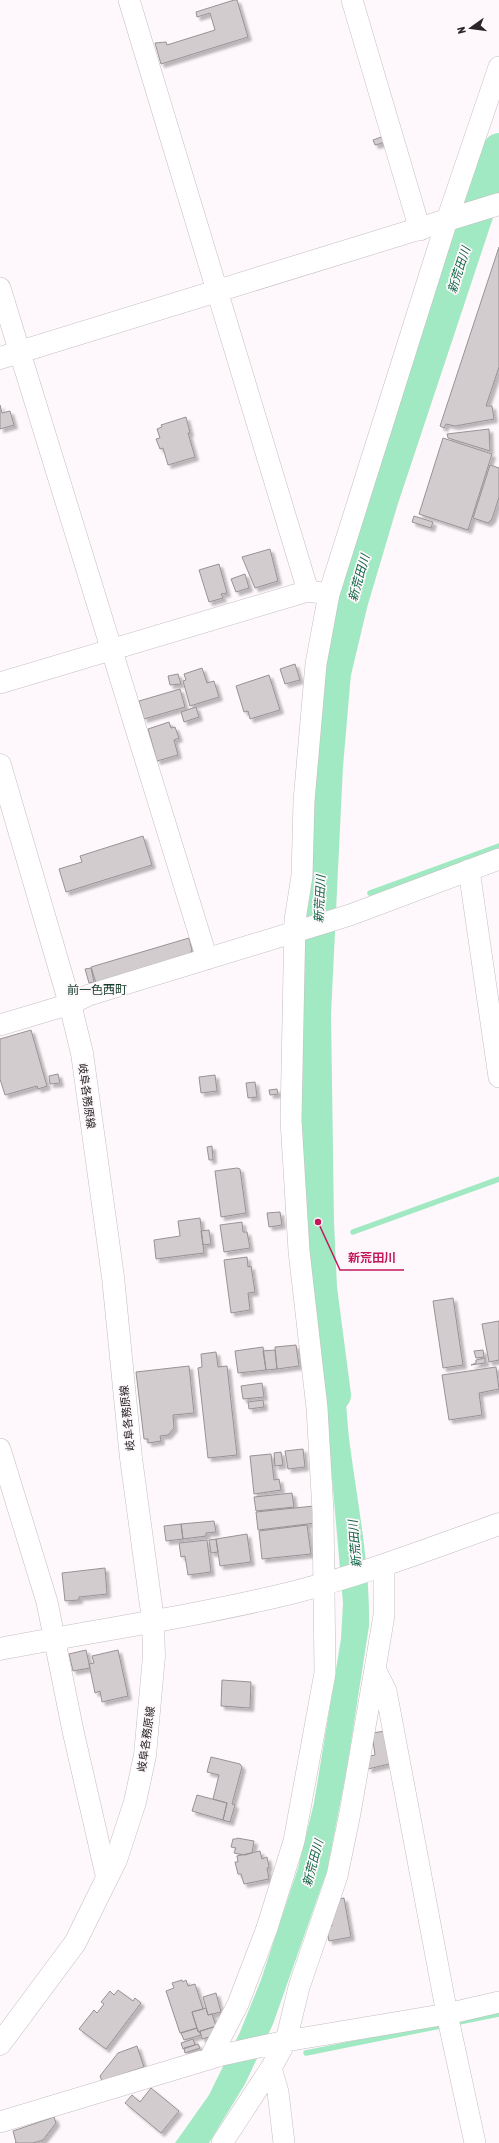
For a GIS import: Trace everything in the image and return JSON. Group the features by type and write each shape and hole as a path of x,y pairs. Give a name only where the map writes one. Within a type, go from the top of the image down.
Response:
{"main road":[{"path":"10,355 420,230 499,204"},
{"name":"岐阜各務原線","path":"0,765 70,1004 82,1053 113,1277 131,1458 153,1620 154,1656 145,1755 135,1802 116,1860 75,1943 0,2044"},
{"path":"0,1649 192,1614 330,1582 380,1567 499,1524"}],"street":[{"path":"129,0 308,590"},
{"path":"352,0 420,230"},
{"path":"216,2056 267,1928 294,1841 325,1673 330,1582 318,1408 299,1251 291,1120 304,801 316,664 329,594 452,219 499,67"},
{"path":"0,288 10,355 111,650 207,959"},
{"path":"0,683 308,590 329,594"},
{"path":"0,1025 70,1004 89,995 337,919 499,859"},
{"path":"469,870 499,1077"},
{"path":"0,1449 47,1602 73,1731 107,1879"},
{"path":"222,2143 271,2068 277,2043 299,1987 337,1876 350,1813 384,1615 380,1567"},
{"path":"375,1669 386,1691 447,2014 474,2143"},
{"path":"0,2122 216,2056 277,2043 447,2014 499,2002"},
{"path":"271,2068 278,2092 284,2143"}],"water":[{"path":"343,1349 350,1446 366,1558 369,1626 347,1768 327,1871 273,2024 245,2084 209,2143 175,2143 209,2095 240,2032 261,1980 298,1868 314,1803 341,1639 343,1603 321,1352"}],"building":[{"path":"237,0 248,37 161,64 155,43 166,42 167,45 215,30 210,13 197,17 196,12"},
{"path":"384,136 386,142 375,145 373,140"},
{"path":"499,247 499,367 486,406 492,406 494,419 455,426 446,424 444,428 440,426"},
{"path":"0,405 2,413 10,411 14,425 0,429"},
{"path":"186,417 190,433 188,433 195,457 168,465 163,448 160,449 156,439 160,438 157,429 162,427 161,425"},
{"path":"489,429 490,451 448,438 447,434"},
{"path":"443,438 492,454 468,530 419,514"},
{"path":"490,465 499,468 499,497 492,519 488,523 473,518"},
{"path":"414,516 433,522 431,528 412,522"},
{"path":"270,549 278,581 255,588 242,557"},
{"path":"219,564 227,593 221,594 223,598 209,602 199,570"},
{"path":"245,574 249,588 236,592 231,579"},
{"path":"295,664 300,680 285,684 280,669"},
{"path":"202,668 207,683 214,681 219,697 190,706 183,681 186,680 184,674"},
{"path":"178,674 181,684 170,685 168,676"},
{"path":"269,675 280,710 250,719 248,711 244,712 236,686"},
{"path":"180,689 185,707 144,719 139,701"},
{"path":"196,707 199,717 184,722 181,712"},
{"path":"169,722 171,728 175,727 179,738 174,740 178,755 157,761 148,729"},
{"path":"143,836 152,865 66,892 59,869 82,862 80,856"},
{"path":"189,938 192,950 189,955 96,983 91,967"},
{"path":"91,968 94,982 89,983 85,969"},
{"path":"31,1030 47,1086 38,1089 37,1086 5,1095 0,1079 0,1039"},
{"path":"58,1074 60,1083 50,1084 49,1076"},
{"path":"215,1075 217,1091 201,1093 199,1077"},
{"path":"255,1082 257,1097 248,1098 246,1083"},
{"path":"277,1089 278,1094 270,1095 269,1090"},
{"path":"212,1146 213,1160 209,1160 207,1147"},
{"path":"237,1168 240,1169 246,1213 221,1217 215,1171"},
{"path":"280,1212 282,1225 269,1227 267,1213"},
{"path":"200,1218 204,1253 156,1259 154,1240 180,1236 178,1221"},
{"path":"242,1222 243,1232 247,1232 250,1248 224,1252 220,1225"},
{"path":"209,1230 211,1244 203,1245 201,1231"},
{"path":"247,1257 248,1267 251,1266 255,1292 248,1293 250,1310 231,1313 224,1260"},
{"path":"453,1298 463,1365 443,1368 433,1301"},
{"path":"499,1321 499,1360 489,1362 482,1324"},
{"path":"296,1345 299,1366 277,1369 275,1347"},
{"path":"263,1347 266,1370 238,1373 235,1351"},
{"path":"275,1350 277,1369 266,1370 263,1351"},
{"path":"483,1350 484,1357 476,1358 474,1351"},
{"path":"216,1352 218,1367 227,1366 237,1455 208,1458 198,1368 202,1367 201,1354"},
{"path":"485,1358 485,1363 471,1365 476,1363 476,1360"},
{"path":"189,1366 194,1413 173,1415 174,1428 168,1435 160,1436 161,1441 148,1443 148,1439 144,1439 136,1372"},
{"path":"496,1367 499,1389 479,1393 482,1415 449,1420 442,1375"},
{"path":"262,1383 264,1397 243,1399 241,1386"},
{"path":"263,1400 264,1407 249,1409 248,1402"},
{"path":"303,1449 305,1467 288,1469 285,1451"},
{"path":"281,1452 283,1465 275,1466 274,1453"},
{"path":"271,1454 274,1480 279,1479 281,1490 254,1494 250,1456"},
{"path":"292,1493 294,1507 256,1511 254,1497"},
{"path":"314,1506 316,1523 258,1530 256,1512"},
{"path":"214,1521 216,1532 206,1533 206,1536 183,1539 181,1524"},
{"path":"181,1524 183,1539 166,1541 164,1526"},
{"path":"307,1525 311,1554 262,1559 259,1531"},
{"path":"247,1534 251,1562 220,1566 216,1539"},
{"path":"216,1539 218,1552 211,1553 209,1540"},
{"path":"207,1540 211,1572 188,1575 185,1556 181,1557 179,1543"},
{"path":"105,1568 107,1594 79,1597 79,1600 65,1601 62,1573"},
{"path":"86,1650 90,1668 73,1671 69,1654"},
{"path":"118,1650 128,1696 102,1702 100,1691 95,1693 89,1664 94,1663 92,1656"},
{"path":"222,1680 251,1682 250,1708 221,1706"},
{"path":"386,1731 393,1763 368,1769 370,1756 375,1755 372,1733"},
{"path":"211,1757 240,1764 242,1767 232,1804 235,1805 230,1822 223,1820 227,1803 213,1799 219,1775 207,1772"},
{"path":"197,1795 227,1803 223,1820 192,1811"},
{"path":"237,1838 254,1841 252,1853 245,1855 234,1853 236,1848 231,1847 233,1839"},
{"path":"260,1851 262,1859 267,1857 269,1879 244,1884 241,1874 238,1874 235,1862 238,1862 237,1856"},
{"path":"344,1898 351,1937 329,1941 326,1927 332,1926 330,1914 334,1900"},
{"path":"182,1980 183,1982 186,1980 188,1986 195,1984 203,2009 192,2012 197,2028 180,2033 166,1991 174,1988 172,1983"},
{"path":"118,1990 133,2001 135,1998 141,2003 106,2049 79,2029 94,2010 97,2013 104,2004 101,2002 110,1991 114,1995"},
{"path":"216,1993 221,2012 208,2015 203,1997"},
{"path":"206,2008 208,2015 212,2014 216,2026 198,2032 192,2012"},
{"path":"214,2027 217,2035 202,2039 200,2031"},
{"path":"197,2028 201,2035 184,2040 181,2033"},
{"path":"193,2039 195,2045 183,2049 181,2043"},
{"path":"198,2044 200,2048 185,2053 184,2048"},
{"path":"137,2046 144,2067 102,2081 100,2076 118,2053"},
{"path":"151,2088 179,2111 161,2133 125,2103 132,2095 140,2102"},
{"path":"54,2117 56,2123 43,2140 33,2143 15,2143 13,2131"}],"waterway":[{"name":"新荒田川","path":"335,1395 321,1288 318,1222 315,1014 327,766 335,673 352,602 382,501 499,149"},
{"path":"370,893 499,846"},
{"path":"353,1232 499,1179"},
{"path":"454,2023 499,2014"},
{"path":"306,2053 445,2025"}],"place":[{"name":"新荒田川","path":"318,1222"}],"district":[{"name":"前一色西町","path":"97,990"}]}
